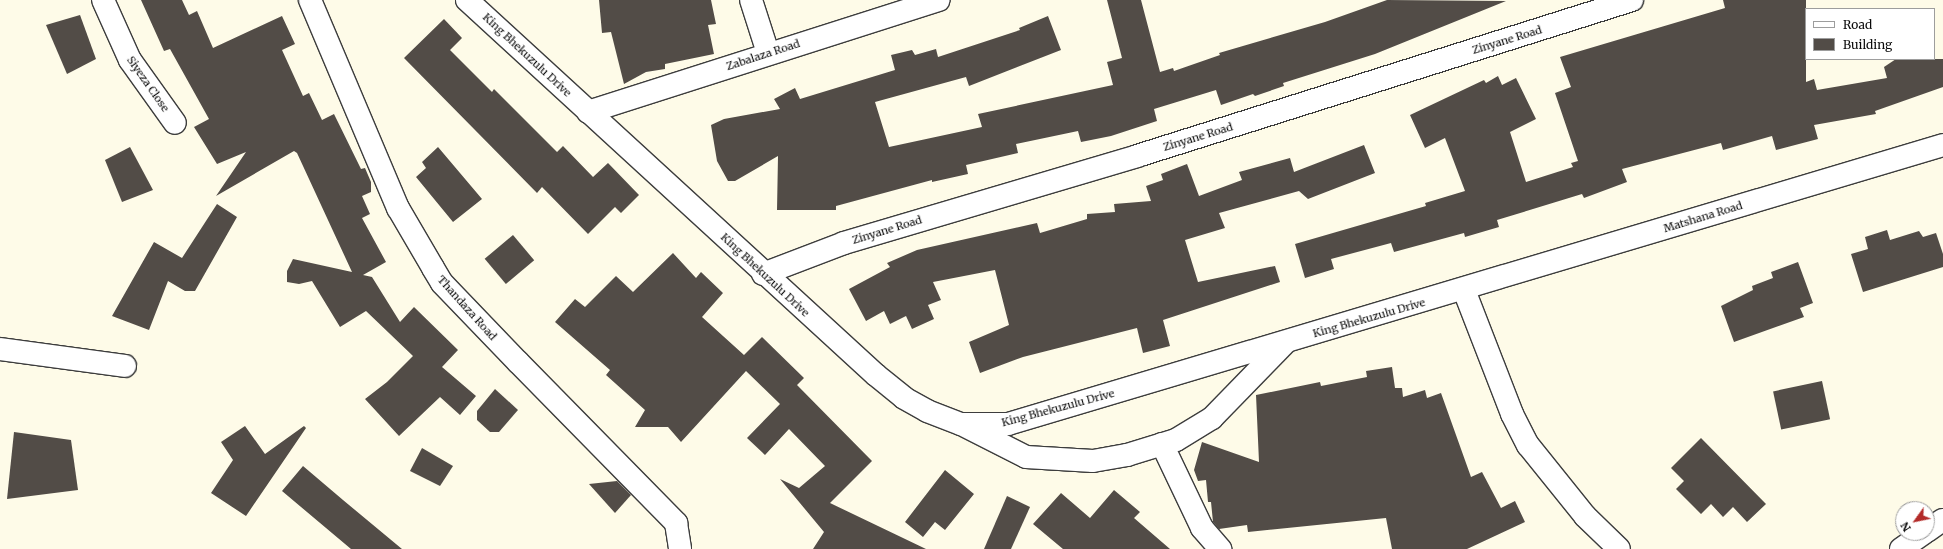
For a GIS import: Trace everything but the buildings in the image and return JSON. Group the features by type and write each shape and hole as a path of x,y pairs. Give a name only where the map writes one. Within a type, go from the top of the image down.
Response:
{"street":[{"name":"Siyeza Close","path":"103,0 130,60 175,123"},
{"name":"Thandaza Road","path":"310,0 398,208 421,250 442,283 676,523 680,549"},
{"name":"King Bhekuzulu Drive","path":"467,0 763,274 904,398 942,419 961,424 1008,424 1464,290"},
{"path":"751,0 768,53"},
{"name":"Zabalaza Road","path":"588,112 768,53 939,0"},
{"name":"Zinyane Road","path":"763,274 866,236 1137,156 1632,0"},
{"name":"Matshana Road","path":"1464,290 1943,145"},
{"path":"1464,290 1512,414 1528,445 1585,516 1619,549"},
{"path":"961,424 1026,457 1093,461 1127,455 1176,440 1212,418 1286,342"},
{"path":"0,349 125,366"},
{"path":"1162,444 1202,528 1220,549"},
{"path":"1901,549 1912,541"}]}
